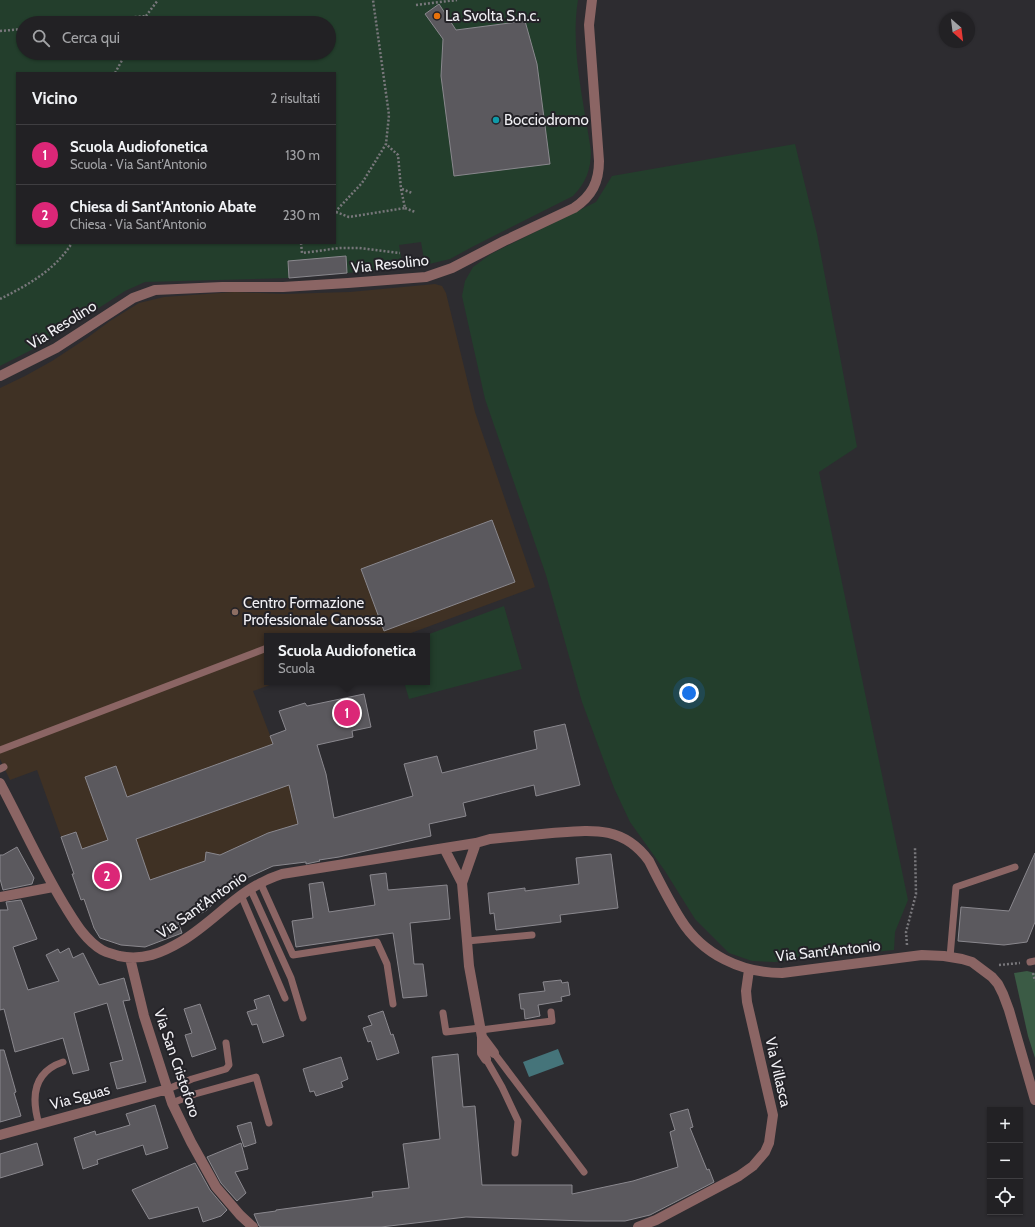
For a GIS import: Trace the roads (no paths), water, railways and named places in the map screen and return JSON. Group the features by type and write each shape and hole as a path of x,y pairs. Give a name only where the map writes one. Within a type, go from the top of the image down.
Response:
{"street":[{"name":"Via Resolino","path":"0,376 56,348 133,298 155,290 222,287 283,287 426,277 452,268 582,203 596,184 599,172 589,25 592,0"},
{"name":"Via Sant'Antonio","path":"0,783 53,887 76,924 92,943 102,950 130,958 153,955 165,950 183,940 250,888 260,882 282,874 476,843 490,839 590,830 609,833 634,844 642,852 649,861 681,920 699,941 717,956 750,970 782,973 922,955 962,958 978,966 992,977 1003,994 1035,1100"},
{"path":"462,883 476,843"},
{"path":"444,848 462,883 469,966 481,1032 490,1056"},
{"path":"0,897 53,887"},
{"name":"Via San Cristoforo","path":"130,958 144,1016 172,1103 191,1142 216,1187 240,1215 253,1227"},
{"name":"Via Villasca","path":"638,1227 656,1220 746,1172 759,1160 769,1143 773,1115 747,1002 746,991 750,970"},
{"name":"Via Sguas","path":"0,1135 168,1089"}],"lane":[{"path":"0,750 264,649"},
{"path":"950,956 956,887 1016,868"},
{"path":"260,882 294,955 377,942 387,964 393,1004"},
{"path":"250,888 291,978 303,1018"},
{"path":"241,895 285,998"},
{"path":"467,941 532,935"},
{"path":"443,1013 446,1032 481,1032 552,1021 551,1012"},
{"path":"168,1089 192,1079 226,1069 229,1065 226,1043"},
{"path":"490,1056 502,1087 518,1121 515,1153"},
{"path":"490,1056 584,1172"},
{"path":"39,1124 35,1110 34,1098 40,1078 48,1069 64,1062"},
{"path":"172,1103 195,1094 256,1077 270,1123"}],"water":[{"path":"558,1049 564,1064 529,1077 523,1062"}],"place":[{"name":"La Svolta S.n.c.","path":"437,16"},
{"name":"Bocciodromo","path":"496,120"},
{"name":"Centro Formazione Professionale Canossa","path":"235,612"},
{"name":"Scuola Audiofonetica","path":"347,713"},
{"name":"Chiesa di Sant'Antonio Abate","path":"107,876"}]}
